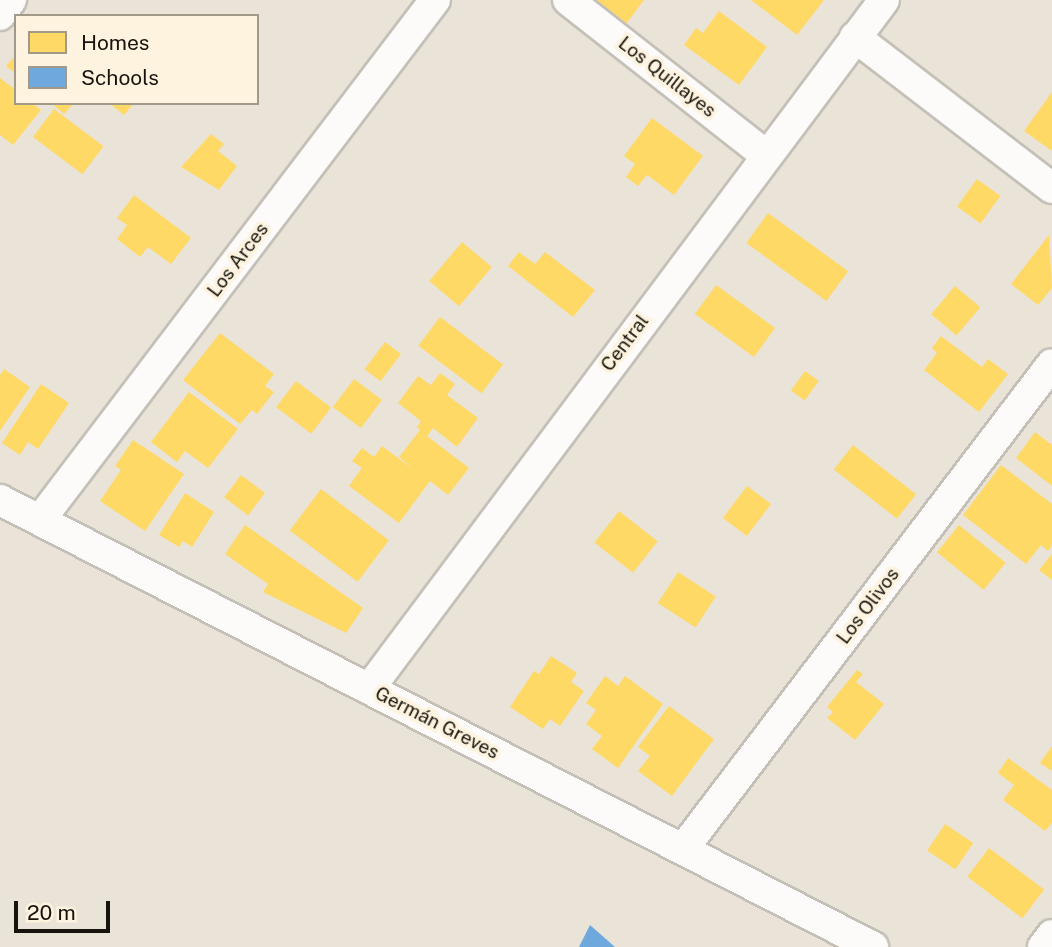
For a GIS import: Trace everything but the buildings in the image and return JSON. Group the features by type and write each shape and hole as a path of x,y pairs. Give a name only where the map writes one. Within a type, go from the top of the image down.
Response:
{"street":[{"path":"0,15 11,0"},
{"name":"Los Arces","path":"40,520 435,0"},
{"name":"Los Quillayes","path":"568,0 766,155"},
{"name":"Central","path":"369,688 884,0"},
{"path":"855,37 1052,188"},
{"name":"Los Olivos","path":"683,849 1052,364"},
{"name":"Germán Greves","path":"0,500 873,947"},
{"path":"1043,947 1052,935"}]}
